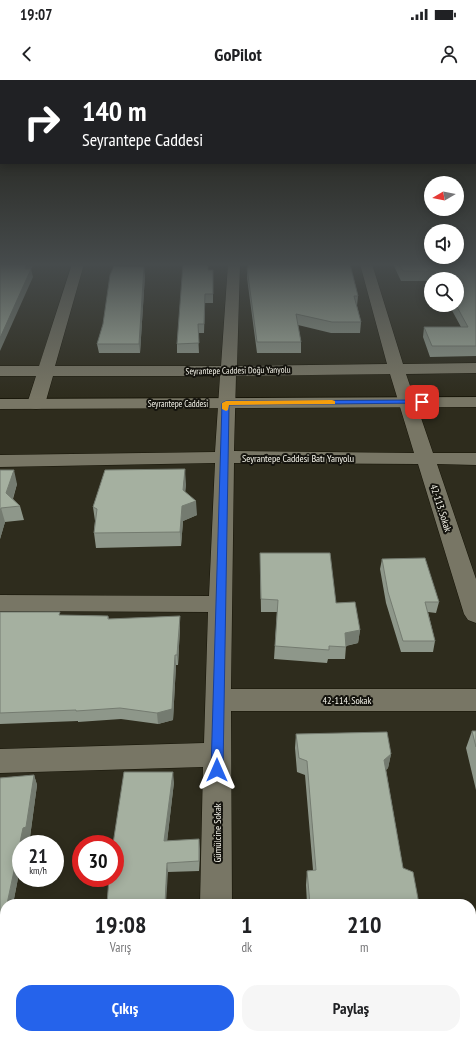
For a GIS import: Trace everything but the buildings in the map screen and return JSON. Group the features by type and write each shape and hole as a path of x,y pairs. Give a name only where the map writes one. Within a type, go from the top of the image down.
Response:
{"street":[{"path":"36,404 65,309"},
{"name":"Gümülcine Sokak","path":"216,899 217,755 224,457 231,309"},
{"name":"42-113. Sokak","path":"379,309 396,368 476,614"},
{"name":"Seyrantepe Caddesi Doğu Yanyolu","path":"0,371 476,368"},
{"name":"Seyrantepe Caddesi","path":"0,404 476,402"},
{"name":"Seyrantepe Caddesi Batı Yanyolu","path":"0,461 224,457 476,459"},
{"path":"0,603 221,604"},
{"name":"42-114. Sokak","path":"218,700 476,700"},
{"path":"0,761 217,755"}],"slow traffic":[{"path":"226,409 226,403 332,402"}],"route":[{"path":"217,770 226,403 422,402"}]}
